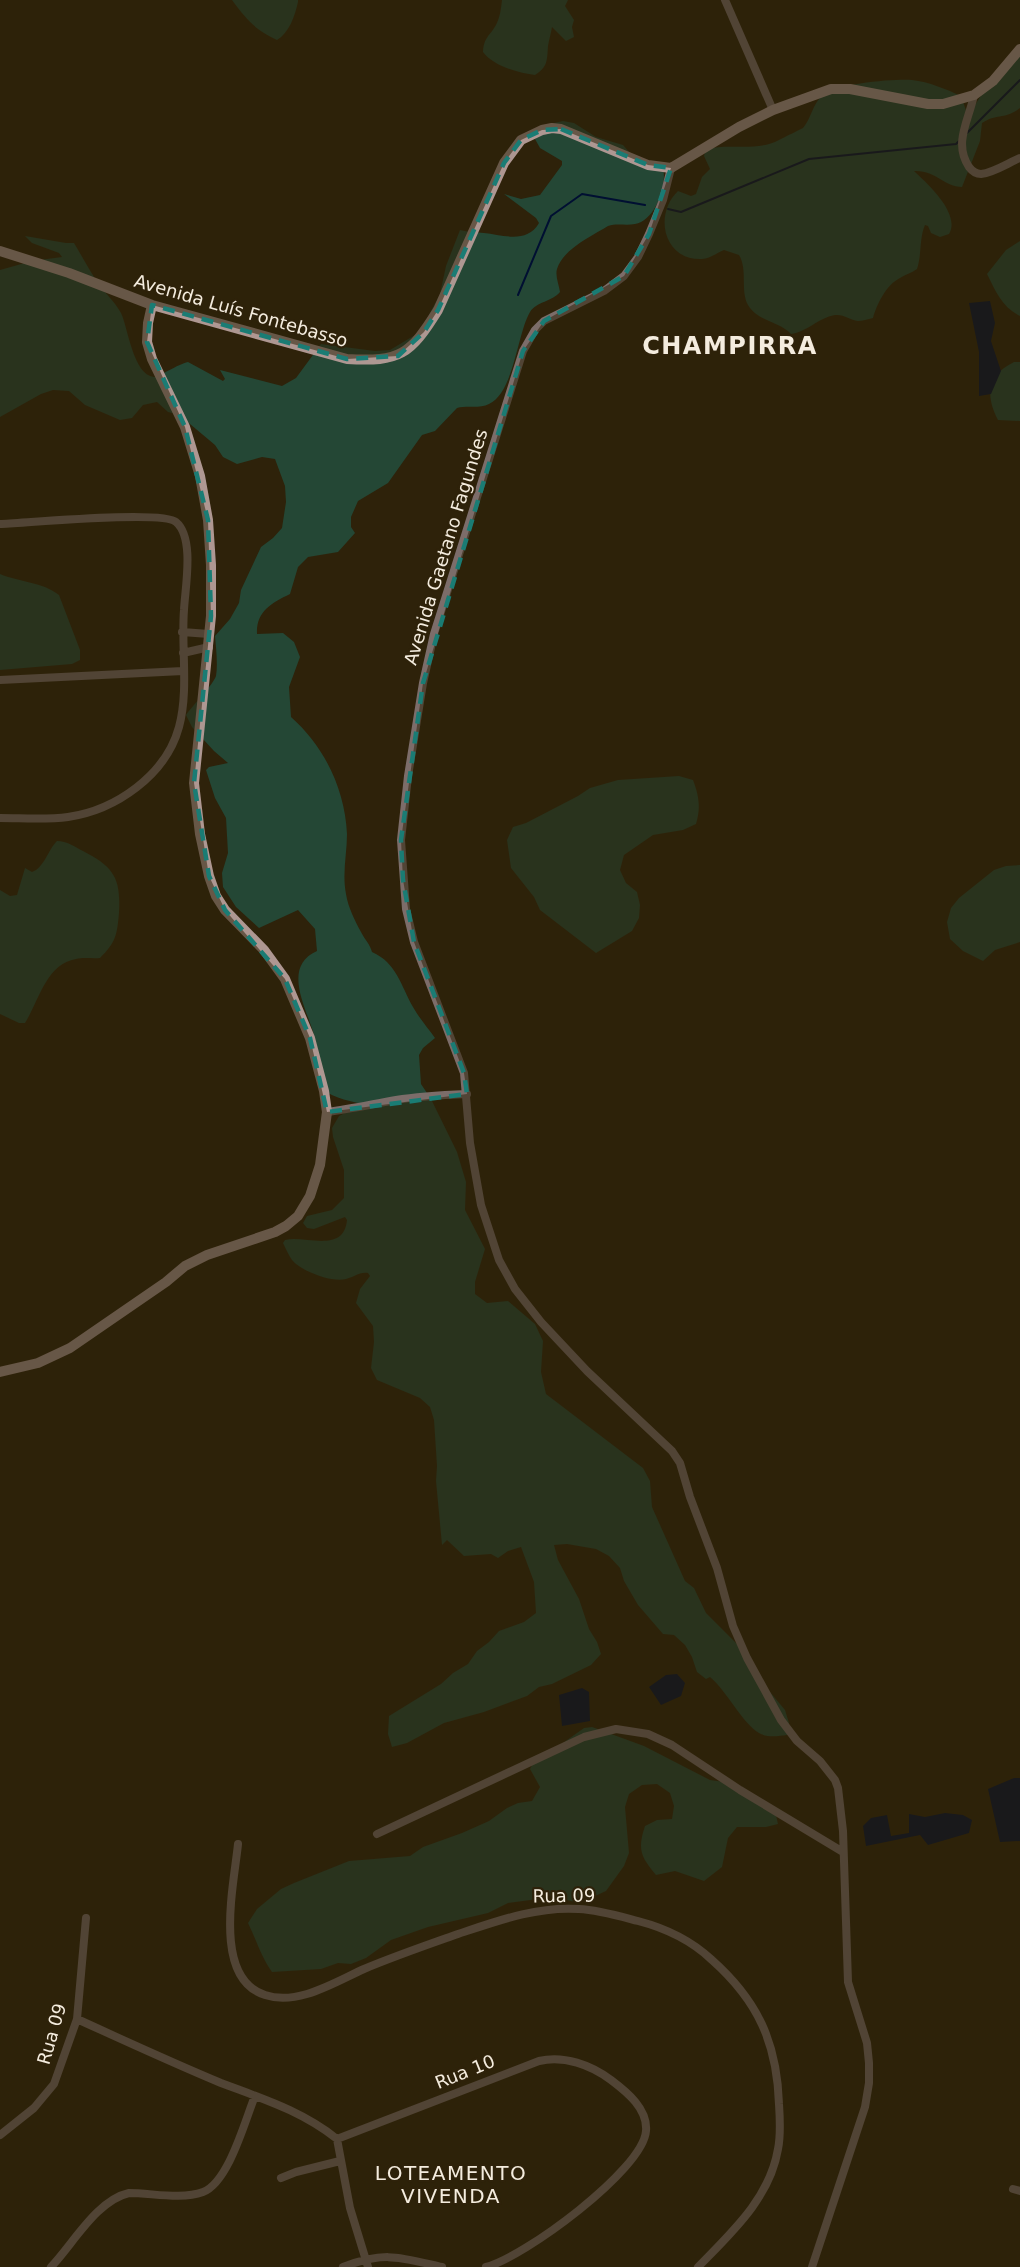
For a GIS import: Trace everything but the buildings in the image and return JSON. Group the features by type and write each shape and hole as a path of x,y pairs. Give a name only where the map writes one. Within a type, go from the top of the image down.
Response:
{"street":[{"path":"725,0 773,110"},
{"path":"671,168 739,127 773,110 831,89 841,88 928,104 943,104 974,95 993,81 1020,49"},
{"path":"974,95 961,143 963,156 970,168 981,174 1020,158"},
{"name":"Avenida Luís Fontebasso","path":"0,251 69,273 152,305 347,359 378,361 398,356 424,332 438,310 504,163 521,140 542,130 561,129 648,165 671,168"},
{"name":"Avenida Gaetano Fagundes","path":"671,168 663,200 649,234 638,257 624,276 604,291 544,321 535,330 523,351 434,634 423,683 408,776 401,840 406,909 414,942 464,1073 470,1143 480,1205 499,1260 515,1289 542,1322 587,1371 672,1451 680,1463 690,1497 717,1568 739,1641 781,1720 797,1741 820,1761 835,1780 840,1798 848,1982 852,2002 867,2043 869,2083 865,2107 812,2267"},
{"path":"0,1372 38,1363 70,1348 166,1282 185,1266 207,1255 275,1232 286,1226 298,1216 310,1196 320,1165 327,1112 310,1038 285,979 264,950 225,910 216,896 209,876 195,808 194,783 209,647 212,565 208,520 200,476 185,427 152,359 147,342 152,305"},
{"path":"0,524 138,517 169,518 176,521 184,537 187,550 182,632 183,693 179,726 172,746 159,767 135,789 92,812 66,817 0,818"},
{"path":"182,632 209,634"},
{"path":"183,653 209,647"},
{"path":"0,680 183,671"},
{"path":"327,1112 425,1096 466,1094"},
{"path":"376,1834 584,1737 616,1729 648,1734 672,1745 740,1790 843,1852"},
{"name":"Rua 09","path":"238,1844 231,1945 235,1966 255,1990 266,1995 298,1996 370,1967 512,1916 559,1909 611,1913 660,1927 704,1952 727,1973 757,2010 769,2042 778,2088 778,2149 771,2176 756,2204 698,2267"},
{"name":"Rua 09","path":"0,2135 46,2096 54,2084 77,2019 86,1918"},
{"path":"77,2019 317,2123 337,2139 350,2208 367,2263"},
{"name":"Rua 10","path":"337,2139 552,2058 569,2060 602,2073 630,2095 640,2110 646,2131 642,2146 627,2167 545,2236 513,2256 486,2267"},
{"path":"51,2267 85,2226 109,2202 120,2195 129,2193 187,2195 205,2192 217,2182 226,2169 255,2096"},
{"path":"281,2178 296,2172 340,2162"},
{"path":"343,2267 367,2263 384,2256 442,2267"}],"highlighted area":[{"path":"561,129 648,165 671,168 649,234 624,276 544,321 523,351 423,683 401,840 403,880 414,942 464,1073 467,1094 327,1112 310,1038 285,979 225,910 209,876 194,783 211,616 208,520 185,427 147,342 152,305 347,359 398,356 424,332 438,310 504,163 521,140 542,130"}],"green space":[{"path":"232,0 298,0 298,2 291,24 277,40 262,32"},
{"path":"502,0 568,0 565,6 574,20 572,27 574,37 566,41 552,27 546,63 535,75 514,71 500,65 483,52 486,40 496,25"},
{"path":"1020,54 1020,108 982,123 980,141 962,187 922,171 914,171 941,200 951,218 952,226 949,234 940,237 931,233 925,225 917,269 890,285 873,318 858,321 835,315 791,334 781,326 757,315 748,305 744,293 742,261 739,255 724,250 705,259 689,258 679,253 671,245 666,235 665,224 670,201 678,191 691,196 696,194 702,177 710,169 704,156 706,149 770,144 803,128 822,96 840,88 866,83 912,80 931,84 961,96 968,116 982,94"},
{"path":"563,121 574,123 596,137 623,145 637,161 662,165 664,181 655,208 649,216 635,224 608,226 565,255 557,269 560,292 530,312 510,376 497,398 489,404 478,407 457,408 435,431 422,435 388,483 358,501 351,517 351,527 355,533 338,552 308,557 298,567 290,594 266,609 259,620 257,634 283,633 294,642 300,657 289,687 291,717 314,742 323,756 331,770 342,801 347,834 344,879 350,909 372,952 393,969 415,1011 435,1038 423,1048 419,1055 421,1084 431,1099 457,1152 466,1182 465,1210 485,1249 475,1282 475,1294 487,1303 508,1301 535,1324 543,1341 541,1372 546,1394 643,1468 650,1481 652,1507 685,1581 694,1588 706,1613 742,1649 765,1686 785,1710 789,1723 787,1735 766,1736 753,1729 716,1683 710,1677 706,1679 697,1672 685,1645 674,1635 663,1634 638,1605 624,1581 620,1568 609,1556 596,1549 567,1544 554,1545 558,1560 579,1599 589,1629 601,1654 591,1665 552,1684 539,1687 527,1696 484,1712 444,1723 407,1743 392,1747 388,1734 389,1716 441,1684 468,1664 477,1651 499,1631 524,1622 536,1613 534,1582 521,1547 508,1551 498,1558 491,1554 464,1556 447,1540 442,1545 436,1481 434,1420 430,1407 420,1398 377,1380 371,1368 373,1326 356,1303 360,1289 370,1276 368,1273 362,1273 340,1280 317,1275 296,1264 283,1243 285,1240 293,1239 331,1240 339,1237 344,1230 347,1220 345,1217 314,1229 307,1228 303,1223 307,1216 332,1210 344,1198 344,1170 332,1128 339,1116 362,1104 332,1095 317,1085 319,1066 317,1048 302,1001 298,978 300,967 306,958 317,951 315,929 298,910 259,928 236,907 223,887 222,873 228,853 226,818 215,798 206,770 209,767 228,763 192,727 186,715 216,676 215,636 230,619 239,603 241,590 261,547 282,528 286,502 285,486 275,459 262,457 237,464 223,457 215,445 190,424 176,414 168,412 157,402 143,405 132,418 120,420 85,405 69,391 53,390 41,394 0,417 0,270 32,261 62,257 59,253 32,243 25,236 74,243 98,283 121,313 136,360 147,374 154,377 188,362 223,381 225,379 220,370 282,386 296,378 321,344 375,351 390,350 415,335 424,324 440,294 446,266 460,230 514,237 534,230 539,223 536,218 504,194 521,199 540,195 562,165 562,161 540,148 535,139 554,123"},
{"path":"1020,241 1020,316 1004,304 987,274 1006,250"},
{"path":"1014,362 1020,362 1020,421 998,420 991,402 991,386 998,373"},
{"path":"0,574 46,587 59,595 80,650 80,660 72,664 0,670"},
{"path":"679,776 693,780 699,807 696,824 683,830 653,835 624,855 620,870 626,883 637,892 640,905 639,918 632,931 596,953 540,910 534,897 511,868 507,840 513,827 526,823 590,788 618,780"},
{"path":"57,841 71,844 109,868 119,891 116,933 113,943 100,958 76,959 57,968 44,985 25,1023 19,1023 0,1014 0,890 10,896 17,895 25,868 32,872 36,870"},
{"path":"1020,865 1020,942 995,950 983,961 963,951 950,939 947,922 951,908 959,898 994,870"},
{"path":"592,1727 644,1746 710,1780 724,1782 775,1811 778,1824 766,1827 737,1827 728,1838 722,1867 704,1881 675,1871 656,1875 644,1858 641,1841 645,1826 657,1820 672,1819 674,1806 670,1793 657,1784 642,1785 629,1794 625,1807 629,1853 624,1866 606,1891 575,1902 546,1895 538,1899 508,1903 488,1913 428,1927 391,1940 366,1958 351,1964 338,1963 321,1969 272,1972 248,1923 257,1909 281,1889 349,1861 410,1856 423,1847 489,1821 518,1803 532,1801 540,1787 530,1769 532,1765 584,1728"}],"water":[{"path":"990,301 995,323 991,341 1001,371 991,394 979,396 979,352 969,303"},
{"path":"677,1674 685,1683 681,1696 661,1705 649,1687 666,1675"},
{"path":"582,1688 589,1692 590,1721 562,1726 559,1695"},
{"path":"1014,1778 1020,1778 1020,1841 1000,1842 988,1789"},
{"path":"945,1813 963,1815 972,1820 969,1833 928,1845 920,1835 866,1846 863,1826 871,1818 887,1815 891,1836 909,1833 909,1814 925,1817"}],"waterway":[{"path":"967,133 1020,80"},
{"path":"668,209 681,212 809,159 956,144 959,141"},
{"path":"518,295 551,216 582,194 645,205"}],"district":[{"name":"CHAMPIRRA","path":"730,346"},
{"name":"LOTEAMENTO VIVENDA","path":"451,2184"}]}
